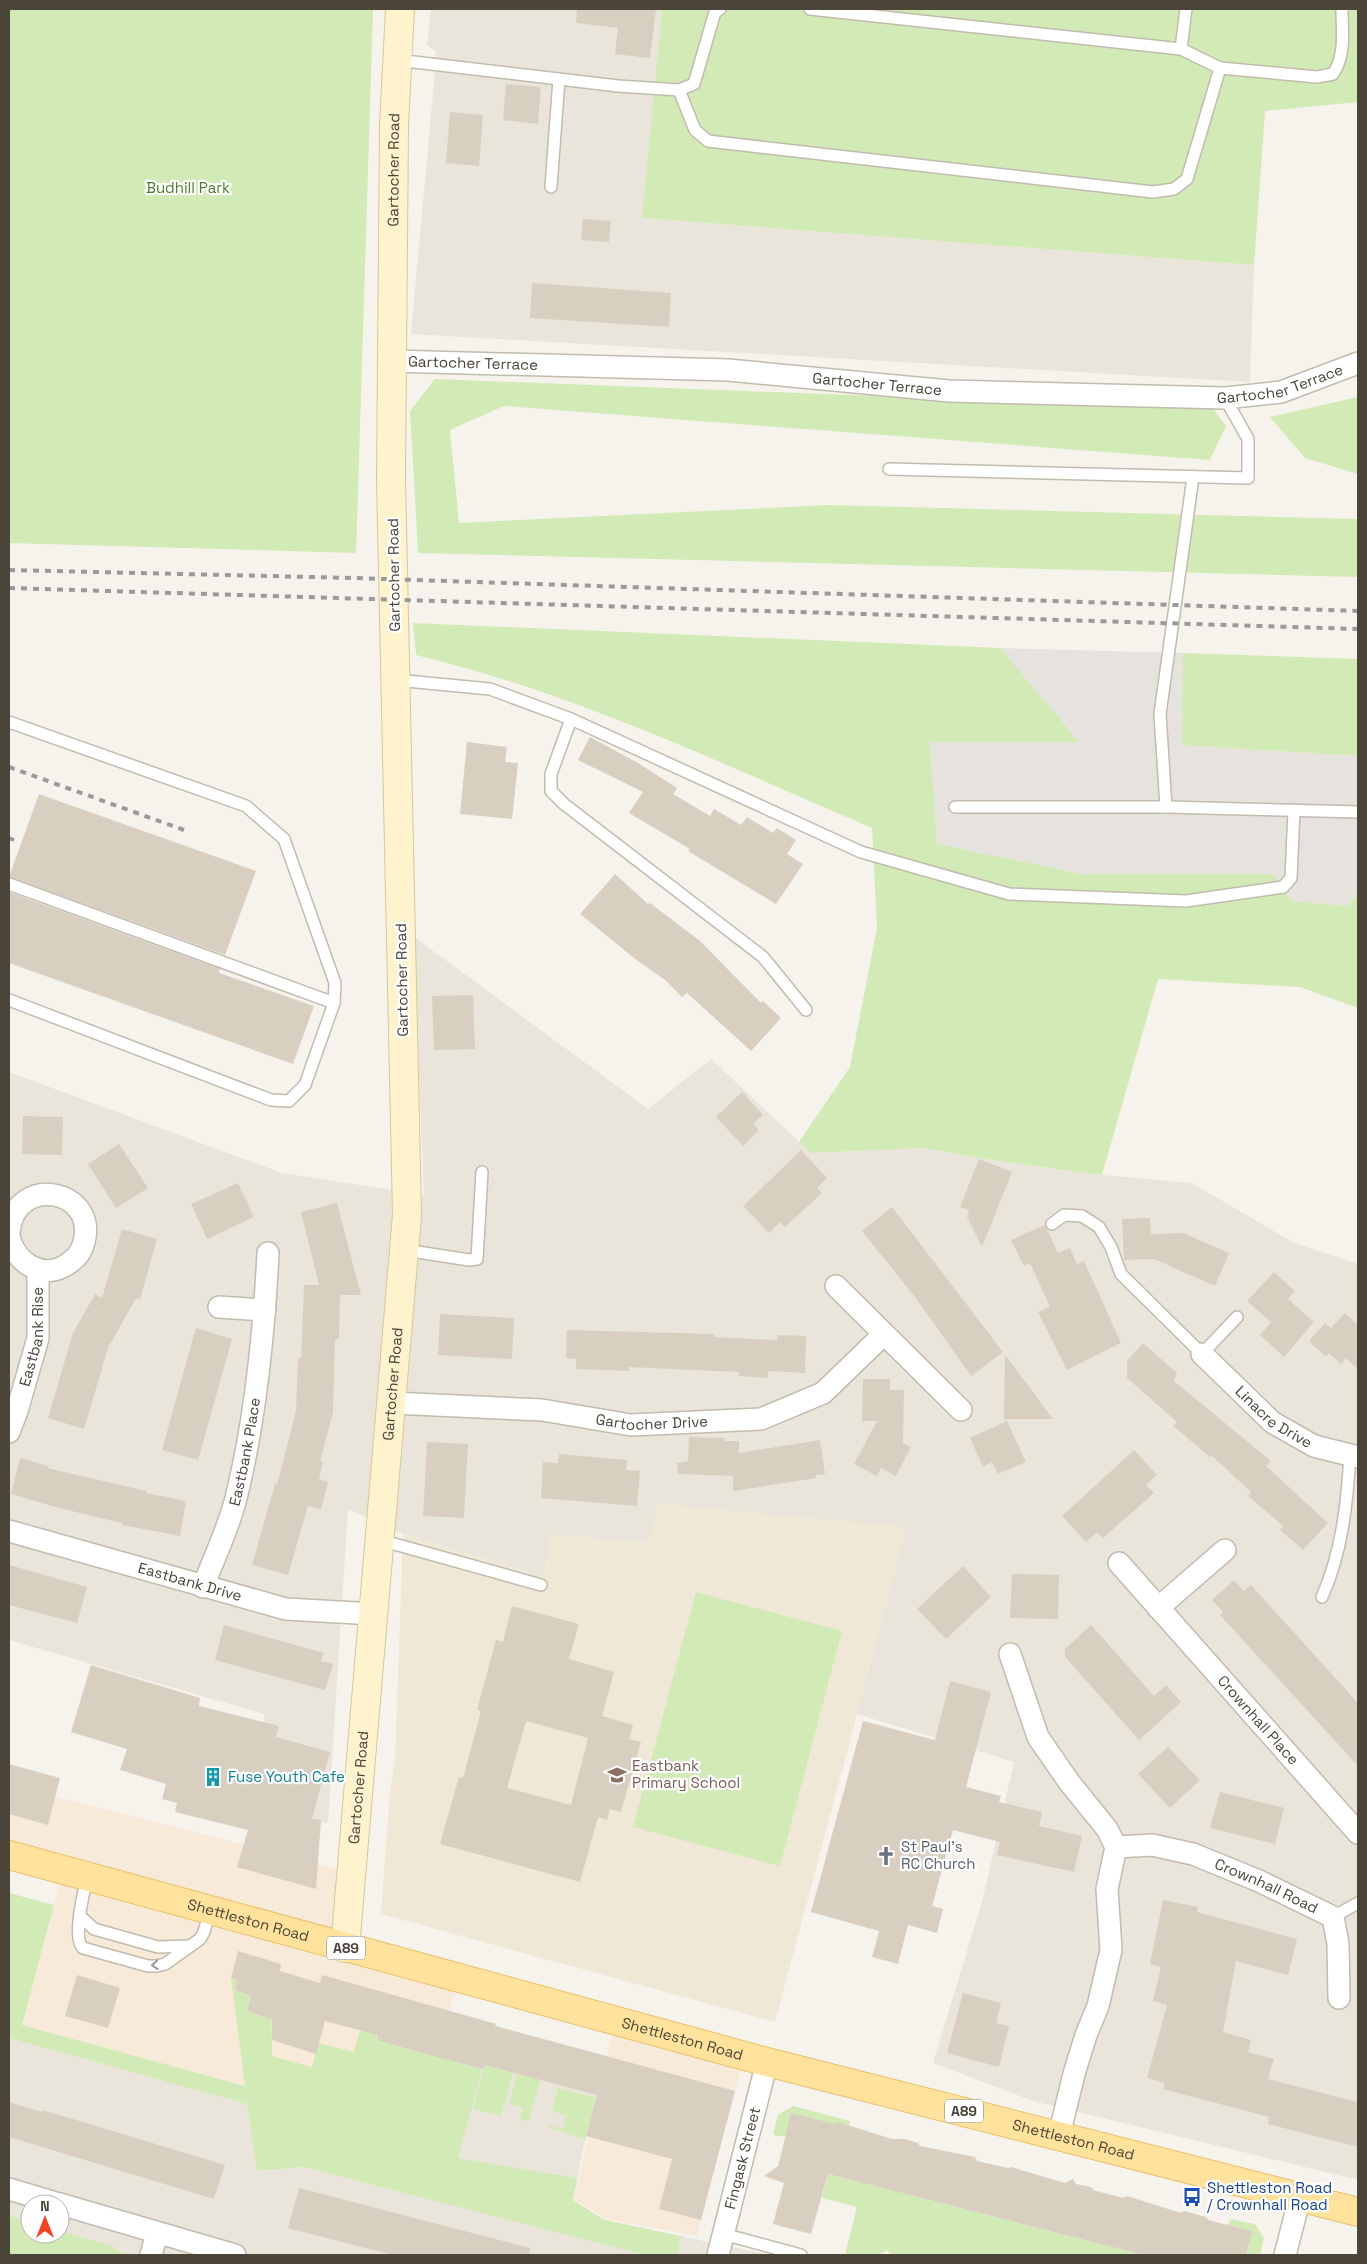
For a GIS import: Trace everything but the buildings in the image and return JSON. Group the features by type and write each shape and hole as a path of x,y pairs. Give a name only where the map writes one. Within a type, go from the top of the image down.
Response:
{"main road":[{"name":"Gartocher Road","path":"345,1948 393,1403 407,1215 392,479 394,126 400,9"},
{"name":"Shettleston Road","path":"9,1855 766,2062 1358,2212"}],"street":[{"name":"Gartocher Terrace","path":"392,361 728,370 949,391 1225,398 1280,392 1358,363"},
{"name":"Eastbank Rise","path":"46,1194 58,1195 70,1201 79,1210 85,1222 86,1235 82,1248 75,1259 64,1267 38,1270 27,1265 18,1257 11,1246 9,1234 10,1222 15,1211 23,1202 34,1196 46,1194"},
{"name":"Eastbank Place","path":"203,1587 237,1496 251,1422 265,1310 268,1253"},
{"name":"Eastbank Rise","path":"9,1432 18,1411 38,1338 38,1270"},
{"path":"836,1286 961,1410"},
{"path":"219,1306 265,1310"},
{"name":"Gartocher Drive","path":"393,1403 542,1410 630,1425 761,1419 824,1393 884,1335"},
{"name":"Linacre Drive","path":"1202,1354 1272,1422 1314,1446 1354,1456"},
{"name":"Eastbank Drive","path":"9,1531 286,1609 374,1614"},
{"path":"1158,1608 1225,1550"},
{"name":"Crownhall Place","path":"1120,1563 1358,1833"},
{"path":"1010,1654 1038,1736 1069,1782 1107,1829 1116,1847 1107,1889 1111,1950 1098,2006 1074,2074 1059,2135"},
{"name":"Crownhall Road","path":"1116,1847 1152,1845 1193,1854 1259,1881 1333,1917 1338,1944 1339,1998"},
{"name":"Fingask Street","path":"718,2255 766,2062"},
{"path":"9,2190 23,2194"},
{"path":"1284,2255 1300,2197"},
{"path":"70,2207 235,2255"},
{"path":"151,2255 157,2233"}],"lane":[{"path":"397,60 559,79 679,90 694,84 715,12 720,9"},
{"path":"810,9 1181,49 1220,68 1317,77 1333,74 1340,64 1342,51 1342,9"},
{"path":"1181,49 1186,9"},
{"path":"679,90 695,130 708,140 1153,192 1174,189 1187,179 1220,68"},
{"path":"550,187 559,79"},
{"path":"889,469 1248,478 1248,439 1225,398"},
{"path":"1166,807 1160,714 1193,477"},
{"path":"396,680 490,689 571,719 861,852 1009,894 1186,901 1283,888 1291,878 1294,810"},
{"path":"571,719 550,774 551,791 572,810 763,957 806,1010"},
{"path":"9,722 246,806 284,839 334,983 334,1003 304,1085 289,1101 271,1100 9,1000"},
{"path":"955,807 1166,807 1358,812"},
{"path":"9,884 334,1003"},
{"path":"405,1250 469,1260 477,1259 482,1172"},
{"path":"1052,1224 1064,1215 1082,1216 1100,1227 1111,1247 1121,1274 1202,1354 1237,1318"},
{"path":"1322,1598 1331,1576 1342,1532 1354,1456"},
{"path":"380,1540 541,1585"},
{"path":"87,1876 81,1900 78,1941 81,1947 148,1966 161,1966 191,1946 202,1935 210,1910"},
{"path":"1333,1917 1358,1903"},
{"path":"80,1916 94,1929 158,1947 191,1946"},
{"path":"723,2234 801,2255"}],"shaded area":[{"path":"431,9 662,9 643,218 1254,265 1250,382 411,334 436,52 427,45"},
{"path":"1000,648 1183,653 1182,745 1358,756 1358,893 1348,906 1292,901 1272,874 1082,874 937,844 930,742 1078,742"},
{"path":"413,936 648,1109 711,1059 811,1153 923,1148 985,1159 1102,1175 1192,1183 1294,1243 1358,1264 1358,2180 1033,2101 933,2063 983,1898 1014,1762 857,1714 906,1527 647,1543 550,1535 545,1577 403,1534 348,1509 328,1823 260,1813 264,1714 9,1640 9,1072 282,1173 424,1195"},
{"name":"Eastbank Primary School","path":"659,1504 907,1527 775,2022 381,1914 390,1791 395,1759 403,1534 545,1577 550,1535 647,1543"},
{"path":"9,1785 339,1869 337,1953 457,1982 443,2034 383,2018 377,2041 379,2084 241,2049 245,2086 22,2025 64,1867 9,1850"},
{"path":"449,2011 495,2024 495,2026 607,2056 586,2135 573,2200 604,2220 770,2255 9,2255 9,2038 248,2104 257,2171 382,2161 377,2040"},
{"path":"615,2026 743,2060 697,2236 605,2219 574,2199 588,2137 586,2136"}],"green space":[{"name":"Budhill Park","path":"9,9 373,9 356,553 9,543"},
{"path":"662,9 1358,9 1358,102 1265,111 1254,265 642,218"},
{"path":"435,379 1213,409 1226,426 1210,460 504,406 450,430 459,523 829,505 1358,519 1358,577 418,553 410,411"},
{"path":"1358,397 1358,474 1305,458 1270,417"},
{"path":"413,623 1000,648 1079,742 930,742 937,844 1082,874 1272,874 1292,901 1348,906 1358,893 1358,1008 1300,987 1158,979 1102,1175 985,1159 923,1148 811,1153 799,1142 850,1067 877,928 872,828 704,755 590,710 533,689 416,655"},
{"path":"1183,653 1358,659 1358,756 1182,745"},
{"path":"696,1592 842,1631 780,1866 633,1827"},
{"path":"9,1893 54,1905 22,2025 245,2086 231,1978 237,1980 235,1990 251,1996 247,2011 264,2016 271,1994 272,2056 312,2067 318,2043 354,2052 360,2030 378,2035 377,2040 482,2069 458,2158 577,2178 573,2200 604,2220 681,2236 677,2255 645,2255 304,2167 257,2171 247,2104 9,2038"},
{"path":"485,2065 513,2072 501,2116 473,2109"},
{"path":"517,2074 540,2079 529,2120 519,2121 523,2108 509,2104"},
{"path":"558,2088 596,2098 586,2140 550,2128 548,2125 562,2129 566,2116 552,2111"},
{"path":"793,2106 850,2121 848,2128 838,2126 819,2128 793,2135 773,2135 778,2115"},
{"path":"828,2174 1143,2255 891,2255 887,2250 878,2255 845,2255 857,2207 822,2198"},
{"path":"9,2216 20,2219 20,2244 70,2244 70,2234 112,2246 125,2255 9,2255"},
{"path":"1230,2219 1255,2224 1264,2238 1260,2255 1246,2255 1249,2243 1240,2228 1228,2225"}],"railway":[{"path":"9,570 354,578 1358,611"},
{"path":"9,588 1358,629"},
{"path":"9,767 184,830"},
{"path":"9,838 14,840"}],"place":[{"name":"Eastbank Primary School","path":"617,1775"},
{"name":"Fuse Youth Cafe","path":"213,1777"},
{"name":"St Paul's RC Church","path":"886,1856"},
{"name":"Shettleston Road / Crownhall Road","path":"1192,2197"}]}
